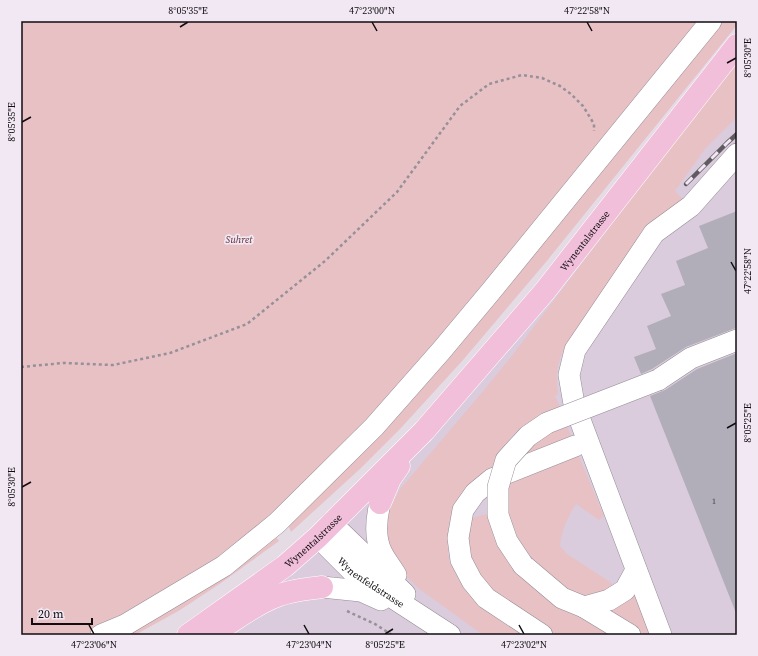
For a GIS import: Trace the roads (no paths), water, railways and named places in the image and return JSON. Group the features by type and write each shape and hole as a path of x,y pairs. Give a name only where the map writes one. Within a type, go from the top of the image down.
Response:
{"main road":[{"name":"Wynentalstrasse","path":"188,635 285,566 324,530 424,430 545,292 737,45"},
{"name":"Wynentalstrasse","path":"380,504 390,479 424,430"},
{"path":"211,635 277,595 322,587"}],"street":[{"path":"101,635 125,625 224,566 277,523 374,427 472,314 596,164 711,21"},
{"path":"661,635 574,404 569,375 575,350 654,234 691,206 737,154"},
{"path":"630,635 584,607 562,598 523,565 507,541 498,515 498,487 506,460 528,436 547,423 658,380 691,358 737,340"},
{"path":"542,635 486,598 472,581 461,560 458,538 463,510 475,493 492,479 575,446"},
{"name":"Wynenfeldstrasse","path":"380,504 376,518 377,536 382,553 423,614"},
{"name":"Wynenfeldstrasse","path":"324,530 353,572 423,614 450,635"},
{"path":"584,607 609,600 624,590 636,570"},
{"name":"Wynenfeldstrasse","path":"322,587 361,591 423,614"}],"railway":[{"path":"686,184 737,134"}],"park label":[{"name":"Suhret","path":"239,239"}]}
